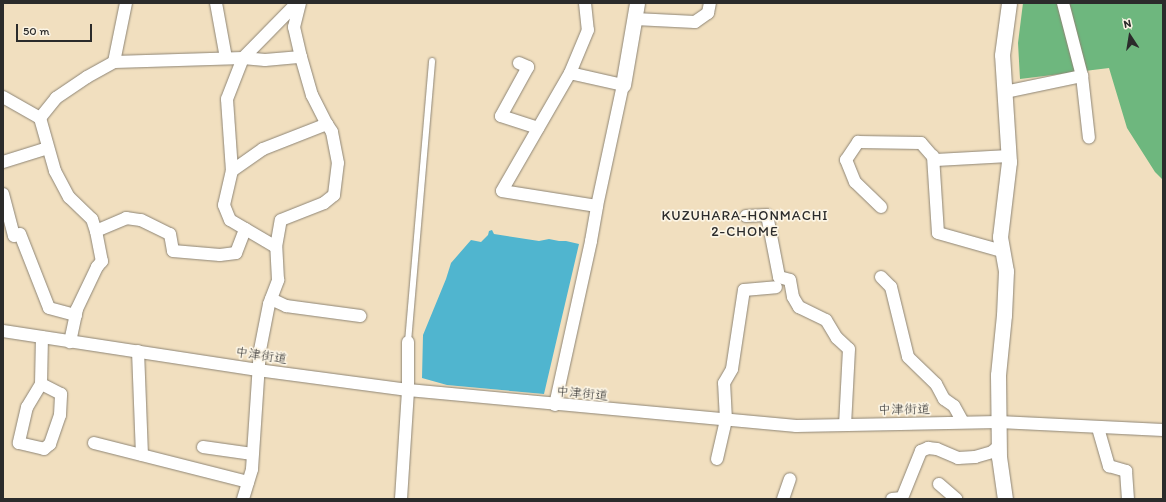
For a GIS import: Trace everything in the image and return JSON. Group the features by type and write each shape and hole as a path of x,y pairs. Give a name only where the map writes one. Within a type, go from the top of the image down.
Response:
{"street":[{"path":"114,62 126,3"},
{"path":"216,3 226,58"},
{"path":"276,247 230,220 224,205 232,171 228,99 243,58 297,3"},
{"path":"243,499 252,469 260,350 271,299 278,280 276,247 281,220 324,203 334,195 338,163 332,132 312,95 301,57 294,27 300,3"},
{"path":"585,3 588,30 570,73 502,191 597,206"},
{"path":"555,405 623,85 637,3"},
{"path":"635,19 695,22 708,13 710,3"},
{"path":"1005,499 999,446 998,375 1004,316 1006,271 1000,237 1009,156 1002,55 1009,3"},
{"path":"1063,3 1082,76 1088,138"},
{"path":"40,118 56,98 87,77 114,62 226,58 265,60 301,57"},
{"path":"519,63 528,67 501,116 538,128"},
{"path":"570,73 623,85"},
{"path":"1005,92 1082,76"},
{"path":"3,97 40,118 54,171 69,197 92,219 96,231 102,261 97,267 76,315 70,342"},
{"path":"232,171 263,149 327,124"},
{"path":"881,207 855,182 846,160 858,142 921,143 936,160 1009,156"},
{"path":"3,162 48,148"},
{"path":"933,156 938,233 1002,251"},
{"path":"3,194 14,236 20,234 49,308 76,315"},
{"path":"746,216 767,215 779,278 790,280 793,298 799,307 826,320 837,338 849,349 845,425"},
{"path":"96,231 126,218 141,220 170,234 173,251 220,255 236,253 245,229"},
{"path":"881,277 891,287 908,357 936,384 944,399 954,406 963,422"},
{"path":"717,460 726,420 724,383 732,369 744,290 776,287"},
{"path":"271,299 286,306 360,316"},
{"name":"中津街道","path":"3,331 258,370 408,390 555,405 796,426 999,422 1163,430"},
{"path":"41,384 61,394 60,414 50,444 44,449 19,443 27,407 41,384 42,337"},
{"path":"401,499 408,390 408,342"},
{"path":"138,351 142,455"},
{"path":"1098,428 1109,466 1126,471 1128,499"},
{"path":"94,443 248,482"},
{"path":"892,499 902,498 921,451 928,448 936,449 958,458 974,457 992,452 999,446"},
{"path":"203,447 253,454"},
{"path":"783,499 790,479"},
{"path":"939,484 956,499"}],"lane":[{"path":"408,342 432,61"}],"green space":[{"path":"1023,3 1163,3 1163,180 1155,172 1127,128 1109,68 1020,79 1018,43"}],"water":[{"path":"492,230 494,234 539,241 549,239 579,244 544,394 447,385 422,378 423,335 451,263 471,240 481,242 488,235 489,231"}],"district":[{"name":"KUZUHARA-HONMACHI 2-CHOME","path":"745,224"}]}
